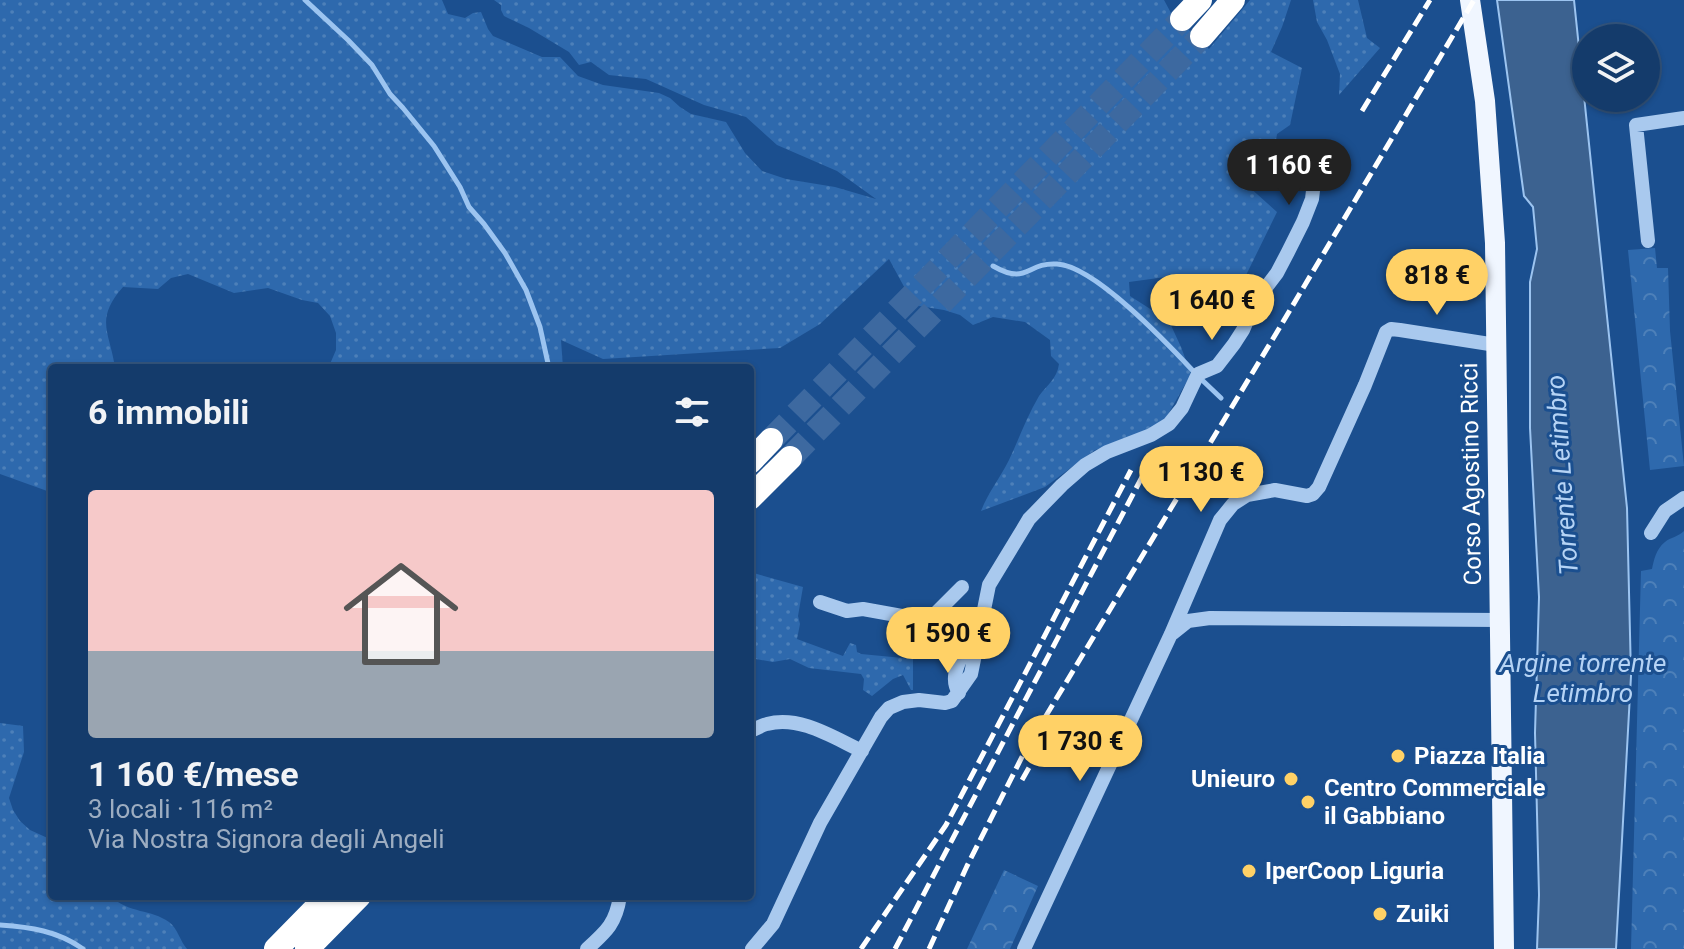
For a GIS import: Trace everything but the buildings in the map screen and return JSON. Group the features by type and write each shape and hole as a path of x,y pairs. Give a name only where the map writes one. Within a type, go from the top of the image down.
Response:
{"highway":[{"path":"1182,19 1200,0"},
{"path":"1202,36 1233,0"},
{"path":"754,458 771,440"},
{"path":"754,494 790,458"},
{"path":"276,949 324,900"},
{"path":"307,949 355,900"}],"main road":[{"name":"Corso Agostino Ricci","path":"1470,0 1485,101 1495,243 1504,949"}],"street":[{"path":"1648,241 1636,125 1684,118"},
{"path":"752,949 773,924 820,823 881,717 889,708 903,702 945,703 952,701 959,693 974,664 989,585 1029,519 1085,465 1169,424 1182,408 1198,374 1217,366 1234,344 1255,302 1277,273 1303,222 1312,199 1318,148"},
{"path":"1024,949 1171,634 1220,520 1233,504 1247,495 1275,490 1307,496 1313,494 1327,471 1386,332 1400,330 1496,345"},
{"path":"1651,533 1665,511 1684,498"},
{"path":"935,622 937,612 962,587"},
{"path":"820,602 847,611 863,609 935,622 967,634 955,676 959,693"},
{"path":"1171,634 1188,621 1210,618 1500,620"},
{"path":"754,729 768,723 789,721 806,725 862,751"},
{"path":"587,949 608,930 617,916 619,900"}],"green space":[{"path":"0,0 442,0 448,14 465,18 481,12 493,36 542,57 560,57 578,76 603,85 659,93 691,114 726,122 745,153 762,171 876,199 837,171 777,145 746,117 704,105 646,79 609,75 591,62 579,65 569,52 504,16 501,5 494,0 1164,0 1171,13 1209,49 1250,0 1291,0 1271,52 1302,68 1290,125 1277,134 1273,160 1250,147 1238,177 1277,212 1224,320 1180,275 1129,282 1130,296 1169,321 1191,374 1166,418 1150,430 1124,442 1095,450 1045,487 981,511 1039,396 1054,378 1059,364 1051,356 1050,340 1025,322 993,317 973,325 960,315 919,306 908,294 889,259 820,324 780,348 603,359 561,340 563,364 330,364 336,350 336,333 330,316 318,303 268,288 234,293 188,274 171,278 158,289 123,287 114,298 106,318 114,364 48,364 48,491 0,474"},
{"path":"1313,0 1358,0 1367,38 1380,48 1339,95 1340,74 1317,22"},
{"path":"1655,248 1657,268 1668,268 1670,331 1684,466 1650,470 1628,250"},
{"path":"1684,531 1684,949 1631,949 1641,571 1652,569 1662,545"},
{"path":"754,573 803,587 797,639 843,656 850,643 856,645 857,652 861,654 913,659 913,690 903,675 872,696 863,690 861,674 809,668 790,659 773,662 754,659"},
{"path":"0,723 23,726 24,752 9,798 20,821 30,830 48,838 48,900 115,900 169,922 187,949 0,949"},
{"path":"1004,870 1038,886 1010,949 967,949"}],"water":[{"name":"Argine torrente Letimbro","path":"1497,0 1574,0 1577,24 1572,24 1572,112 1586,112 1627,508 1631,676 1616,949 1537,949 1539,895 1535,733 1539,597 1530,428 1530,282 1537,249 1533,207 1524,196"}],"waterway":[{"path":"305,0 372,65 390,94 434,146 469,207 505,253 526,290 540,327 548,364"},
{"path":"993,266 1013,274 1047,264 1073,268 1130,308 1195,373"},
{"path":"1201,379 1221,398"},
{"path":"0,925 43,931 83,949"}],"tunnel":[{"path":"771,440 1182,19"},
{"path":"790,458 1202,36"}],"railway":[{"path":"1362,111 1430,0"},
{"path":"929,949 1026,749 1474,0"},
{"path":"861,949 946,825 1131,470"},
{"path":"895,949 1142,477"},
{"path":"1022,780 1054,724"}],"place":[{"name":"Piazza Italia","path":"1398,756"},
{"name":"Unieuro","path":"1291,779"},
{"name":"Centro Commerciale il Gabbiano","path":"1308,802"},
{"name":"IperCoop Liguria","path":"1249,871"},
{"name":"Zuiki","path":"1380,914"}],"water label":[{"name":"Torrente Letimbro","path":"1562,475"}]}
